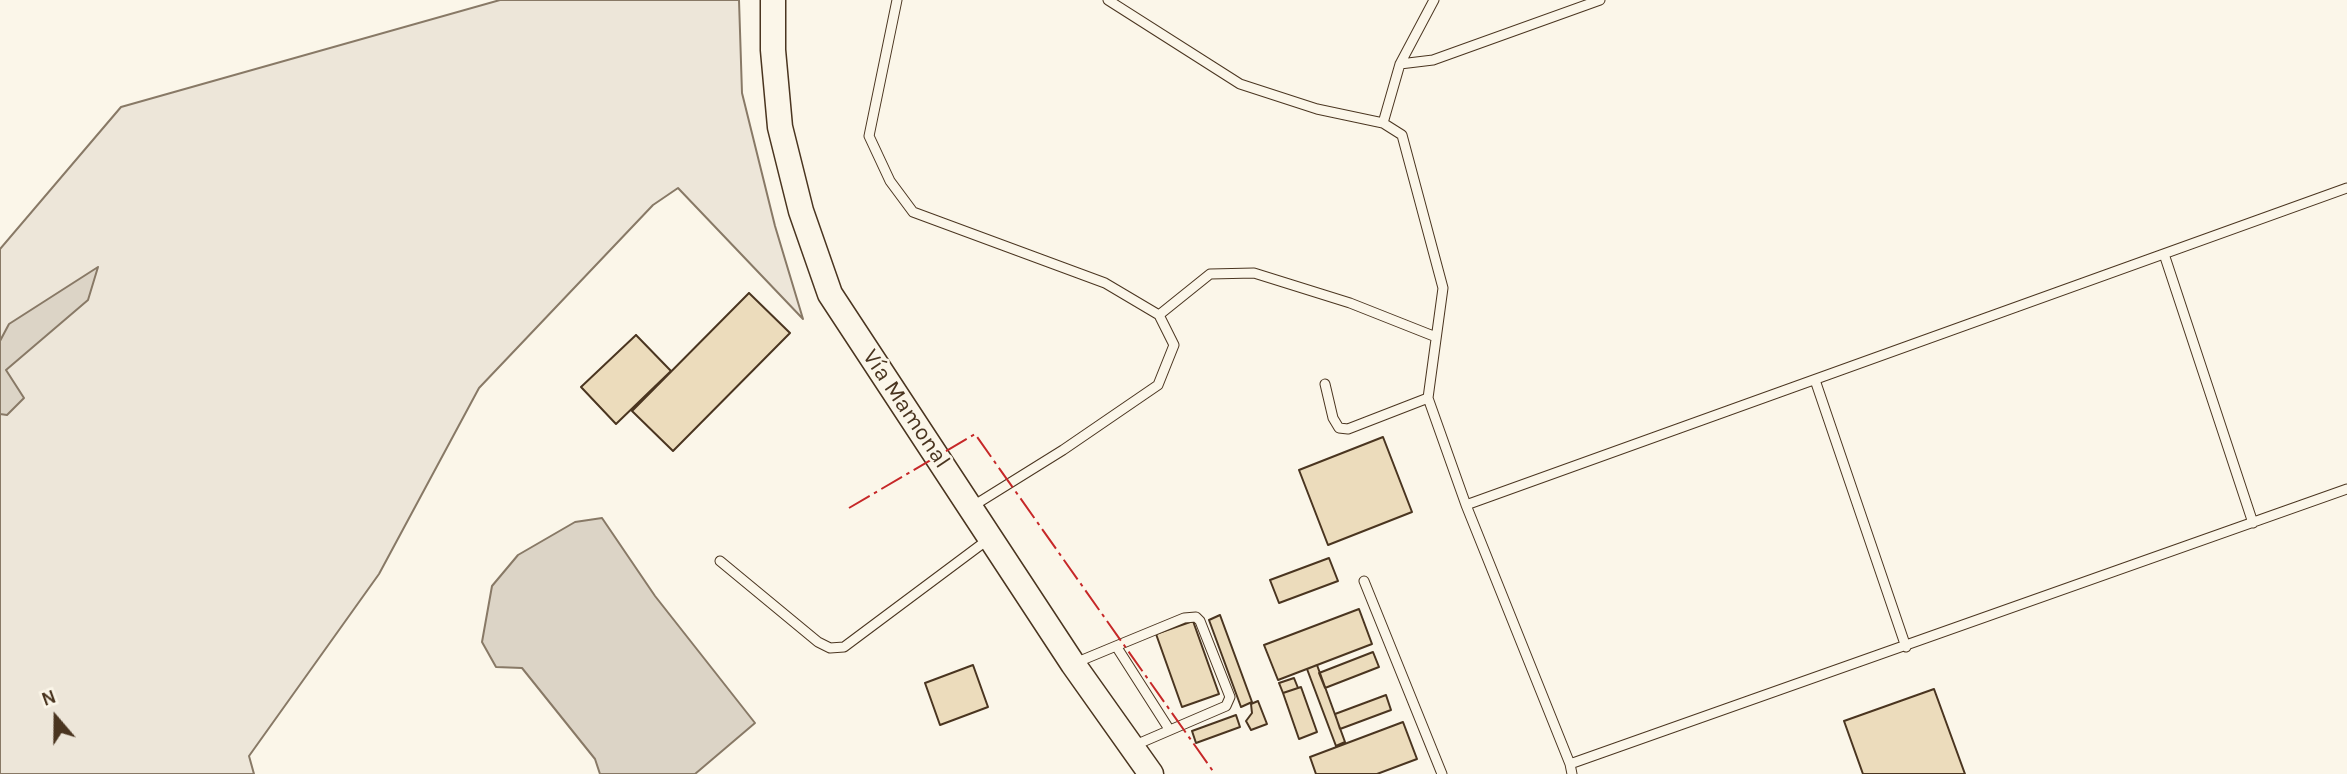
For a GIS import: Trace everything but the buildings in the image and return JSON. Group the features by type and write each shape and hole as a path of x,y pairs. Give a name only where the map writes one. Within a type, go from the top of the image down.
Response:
{"street":[{"name":"Vía Mamonal","path":"773,0 773,50 780,127 801,211 830,294 1073,664 1151,774"}],"lane":[{"path":"897,0 869,136 890,181 913,212 1105,283 1158,315 1174,345 1158,385 1063,450 971,507"},
{"path":"1108,0 1240,84 1317,108 1382,123 1402,135 1443,288 1428,398 1466,505 1571,769 2347,489"},
{"path":"1382,123 1400,64 1434,0"},
{"path":"1400,64 1433,60 1600,0"},
{"path":"1466,505 2347,188"},
{"path":"2164,254 2253,523"},
{"path":"1158,315 1210,274 1254,273 1350,303 1436,337"},
{"path":"1815,380 1906,647"},
{"path":"1325,384 1333,418 1339,428 1348,429 1428,398"},
{"path":"720,561 818,642 830,648 844,647 991,537"},
{"path":"1364,581 1442,774"},
{"path":"1073,664 1184,618 1196,617 1200,621 1230,697 1226,706 1132,747"},
{"path":"1116,646 1169,729"}],"shaded area":[{"path":"500,0 739,0 742,93 775,226 803,319 678,188 653,205 479,388 379,574 249,756 254,774 0,774 0,249 121,107"},
{"path":"98,267 88,300 6,370 24,398 7,415 0,414 0,341 9,324"},
{"path":"602,518 655,596 755,723 695,774 600,774 595,759 522,668 496,667 482,642 492,586 518,555 575,522"}],"power":[{"path":"849,508 975,434 1215,774"}]}
